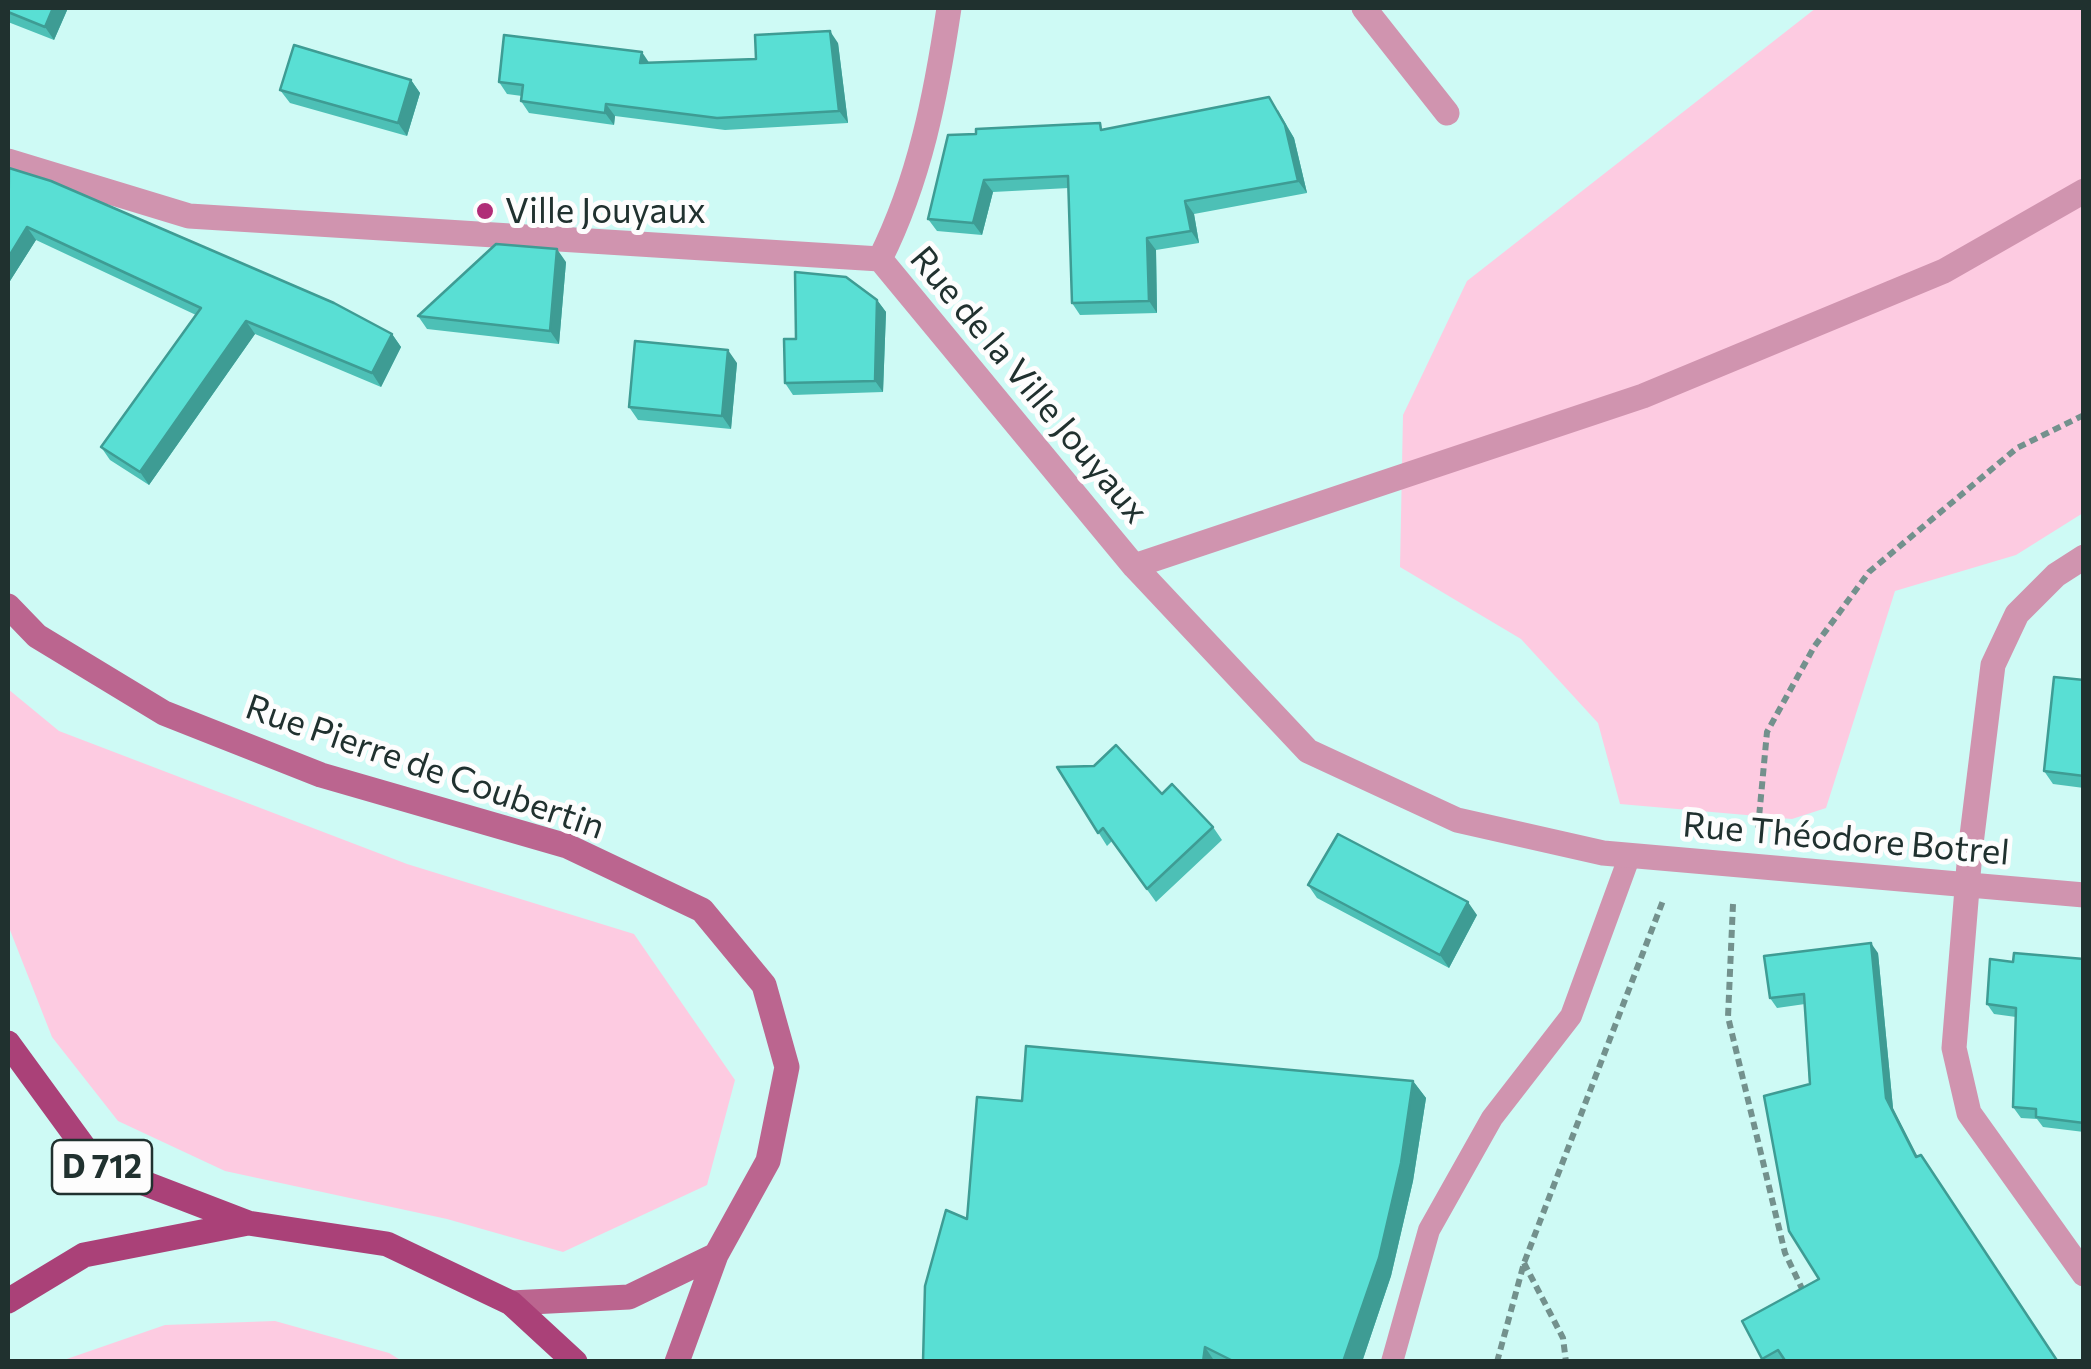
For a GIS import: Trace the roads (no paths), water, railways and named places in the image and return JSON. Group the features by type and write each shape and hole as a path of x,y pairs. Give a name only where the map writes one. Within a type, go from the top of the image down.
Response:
{"main road":[{"name":"D 712","path":"8,1043 97,1165 248,1223"},
{"path":"8,1301 84,1255 248,1223 387,1244 511,1303 575,1362"}],"street":[{"path":"880,258 904,210 936,98 949,8"},
{"path":"1364,8 1448,114"},
{"name":"Rue de la Ville Jouyaux","path":"8,161 189,216 880,258 1134,566 1308,751 1456,820 1603,853"},
{"path":"1134,566 1643,396 1944,271 2084,191"},
{"path":"2084,557 2056,575 2017,614 1993,665 1967,884 1954,1048 1969,1112 2084,1274"},
{"name":"Rue Pierre de Coubertin","path":"8,606 37,636 164,713 321,775 567,846 702,910 764,985 787,1067 768,1161 716,1255 676,1362"},
{"name":"Rue Théodore Botrel","path":"1603,853 2084,895"},
{"path":"511,1303 629,1297 716,1255"}],"lane":[{"path":"1392,1362 1430,1230 1492,1118 1571,1016 1630,855"}],"place":[{"name":"Ville Jouyaux","path":"485,211"}]}
